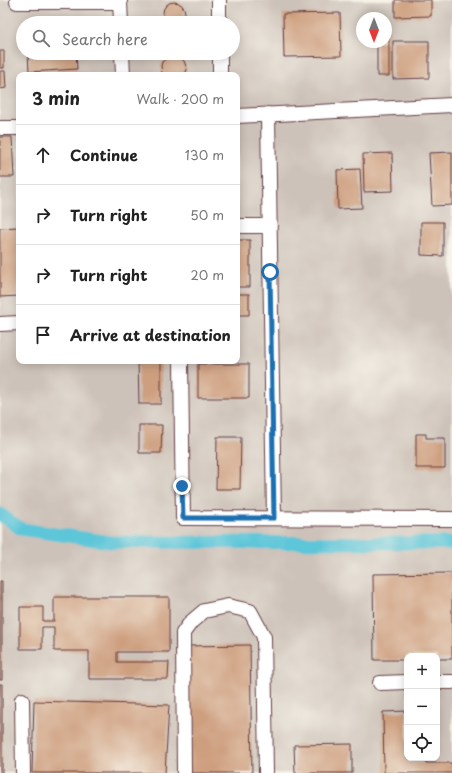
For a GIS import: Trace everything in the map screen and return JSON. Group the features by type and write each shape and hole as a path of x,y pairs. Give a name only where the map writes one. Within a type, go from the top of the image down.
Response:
{"lane":[{"path":"17,0 17,2 120,2 121,16"},
{"path":"219,0 219,16"},
{"path":"122,60 123,72"},
{"path":"220,60 220,72"},
{"path":"240,116 452,105"},
{"path":"268,114 274,518"},
{"path":"0,128 16,128"},
{"path":"240,226 270,226"},
{"path":"0,324 16,323"},
{"path":"181,364 183,518 452,519"},
{"path":"184,773 183,633 191,622 204,611 228,606 250,611 264,637 266,773"},
{"path":"380,683 404,682"},
{"path":"440,682 452,682"},
{"path":"22,700 23,773"}],"shaded area":[{"path":"0,0 452,0 452,773 0,773"}],"building":[{"path":"395,0 431,0 431,16 395,17"},
{"path":"170,3 178,3 182,5 184,16 164,16 164,9 166,5"},
{"path":"340,13 341,56 284,57 283,14"},
{"path":"393,41 429,41 429,78 393,79"},
{"path":"377,48 389,48 389,76 377,76"},
{"path":"0,51 4,51 4,68 0,68"},
{"path":"28,60 76,60 77,69 29,72"},
{"path":"164,60 183,60 187,69 186,72 162,72 162,62"},
{"path":"0,71 5,71 6,88 0,89"},
{"path":"0,137 12,137 14,177 0,177"},
{"path":"452,152 452,205 432,206 429,153"},
{"path":"392,153 393,191 364,192 363,154"},
{"path":"360,169 362,208 338,209 337,170"},
{"path":"421,222 443,222 443,256 421,255"},
{"path":"16,227 16,296 0,297 0,228"},
{"path":"240,240 250,240 250,287 240,287"},
{"path":"240,294 249,294 249,315 240,315"},
{"path":"138,364 161,364 161,404 139,404"},
{"path":"198,364 249,364 249,398 198,398"},
{"path":"139,425 162,425 161,453 139,453"},
{"path":"416,434 426,434 426,438 445,438 445,468 416,468"},
{"path":"217,437 241,437 240,489 216,489"},
{"path":"452,573 452,659 440,659 440,653 404,653 404,660 374,660 373,574"},
{"path":"0,581 2,581 2,680 0,680"},
{"path":"54,597 169,597 169,652 117,652 117,662 169,662 168,679 89,679 89,651 54,651 54,627 42,627 42,649 20,649 20,607 43,607 43,621 54,621"},
{"path":"250,645 252,773 189,773 187,646"},
{"path":"0,684 2,684 2,773 0,773"},
{"path":"34,701 169,705 165,773 32,773"},
{"path":"404,711 404,761 452,763 452,773 384,773 383,712"},
{"path":"352,744 352,773 295,773 294,745"}],"waterway":[{"path":"0,514 21,529 110,542 452,543"}],"route":[{"path":"182,486 183,518 274,518 270,272"}]}
